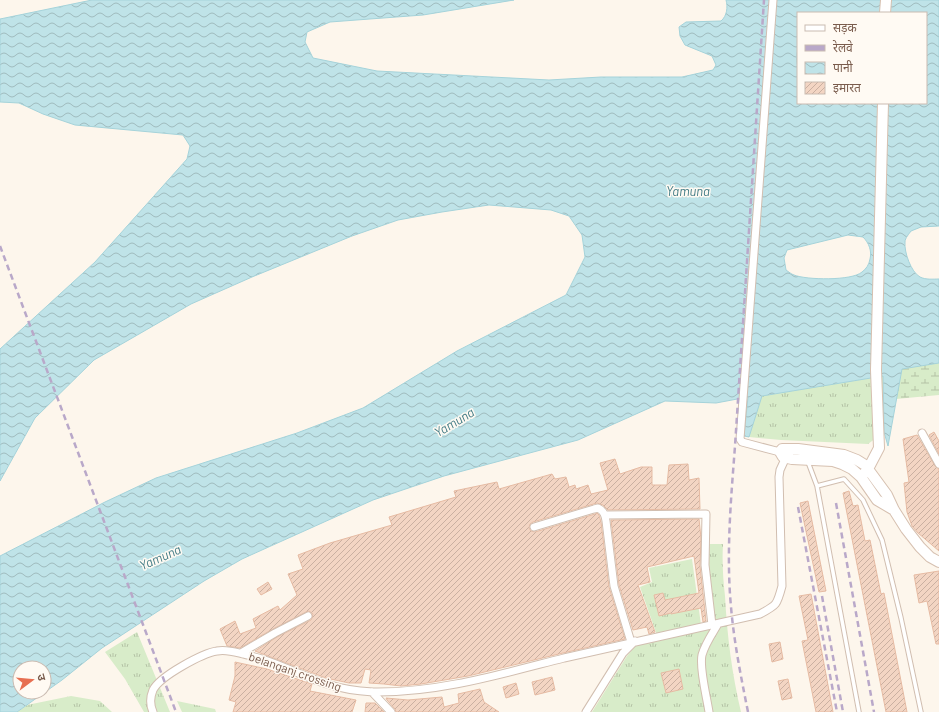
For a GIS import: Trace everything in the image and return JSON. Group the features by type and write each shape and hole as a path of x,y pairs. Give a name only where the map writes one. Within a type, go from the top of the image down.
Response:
{"main road":[{"path":"885,12 886,0"},
{"path":"865,473 879,448 876,370 883,104"},
{"path":"826,457 808,460 792,459 783,455 782,449 794,449 826,457 852,469 865,473 877,500 894,510 920,547 930,557 939,562"}],"street":[{"path":"773,0 740,439 742,442 783,455"},
{"path":"922,433 939,464"},
{"name":"belanganj crossing","path":"153,712 151,697 156,686 172,672 204,654 217,651 231,651 262,659 327,684 350,690 372,692 405,691 444,687 633,642 760,614 771,608 778,601 782,586 779,477 783,455"},
{"path":"534,527 598,508 602,510 605,516 614,586 633,642 623,653 586,712"},
{"path":"605,516 706,514 705,565 715,624 704,649 701,665 709,712"},
{"path":"241,653 308,616"},
{"path":"372,692 391,712"}],"lane":[{"path":"808,460 816,486 859,712"},
{"path":"816,486 844,479 863,500 882,540 901,618 921,712"}],"green space":[{"path":"939,363 939,395 896,399 902,368"},
{"path":"883,376 884,432 868,444 749,437 761,396"},
{"path":"709,544 723,544 723,577 729,640 741,712 592,712 627,656 637,644 659,641 640,587 652,582 649,568 692,559 701,625 714,622 707,565"},
{"path":"137,632 170,712 144,712 125,679 105,652"},
{"path":"71,696 100,701 112,712 17,712 27,705"},
{"path":"177,701 215,709 216,712 182,712"}],"water":[{"name":"Yamuna","path":"92,0 514,0 423,15 330,22 307,32 305,42 313,58 377,71 549,80 601,77 682,77 713,70 716,65 712,56 685,45 680,36 679,27 686,22 721,21 725,17 727,6 726,0 939,0 939,226 921,227 911,231 906,239 905,246 909,261 914,271 920,277 925,279 939,279 939,363 902,369 888,446 884,432 883,376 762,396 749,437 744,436 748,397 716,403 665,401 578,440 444,476 373,500 242,559 204,581 102,648 52,687 52,660 12,660 12,700 34,700 17,712 0,712 0,556 105,502 156,478 297,433 363,408 457,351 566,295 585,257 582,235 569,216 551,210 489,205 398,220 352,236 191,304 94,360 35,418 0,481 0,349 95,262 187,159 190,146 183,135 75,125 43,114 19,103 0,102 0,19","holes":["848,235 863,237 870,247 871,256 866,268 857,275 818,279 800,277 793,275 786,270 784,258 787,250"]}],"building":[{"path":"934,432 939,441 939,454 929,435"},
{"path":"917,435 935,466 939,469 939,551 912,526 907,512 904,483 909,482 903,439"},
{"path":"615,459 620,474 641,467 652,467 652,485 667,485 669,465 688,464 689,480 699,478 700,509 608,510 603,505 597,503 533,522 530,524 529,528 531,531 535,532 597,513 599,515 609,587 625,639 468,676 401,686 369,683 371,670 365,669 361,683 349,683 326,678 255,651 277,637 311,620 313,614 309,611 240,648 227,646 220,629 235,621 240,634 256,628 253,619 278,606 280,610 297,595 288,574 303,569 298,555 330,543 392,525 389,517 456,497 454,491 497,482 499,489 552,474 555,479 566,477 569,487 575,485 576,489 588,485 591,494 608,490 600,463"},
{"path":"849,491 853,506 858,505 865,541 870,540 881,594 884,593 907,712 886,712 843,493"},
{"path":"808,501 826,591 819,592 800,503"},
{"path":"699,519 701,538 700,566 706,621 703,622 701,608 659,616 654,595 663,593 665,600 699,593 694,556 647,567 650,582 638,585 655,632 649,634 647,627 633,630 619,585 611,520"},
{"path":"939,571 939,644 936,644 927,601 919,603 914,575"},
{"path":"268,582 272,589 261,595 257,589"},
{"path":"811,594 833,712 816,712 802,641 808,640 799,596"},
{"path":"780,642 783,659 772,662 769,644"},
{"path":"235,662 267,669 312,684 310,691 356,700 352,712 233,712 236,702 229,700 235,676"},
{"path":"679,669 683,689 666,693 661,673"},
{"path":"552,677 555,690 535,695 532,682"},
{"path":"788,679 792,698 782,700 778,681"},
{"path":"516,683 519,694 506,698 503,687"},
{"path":"480,689 484,702 499,712 396,712 386,698 408,700 442,697 444,707 459,703 458,694"},
{"path":"366,703 375,703 384,712 365,712"}],"railway":[{"path":"748,712 732,620 729,546 764,0"},
{"path":"0,246 176,712"},
{"path":"836,503 874,712"},
{"path":"798,507 837,712"},
{"path":"822,596 843,712"}]}
